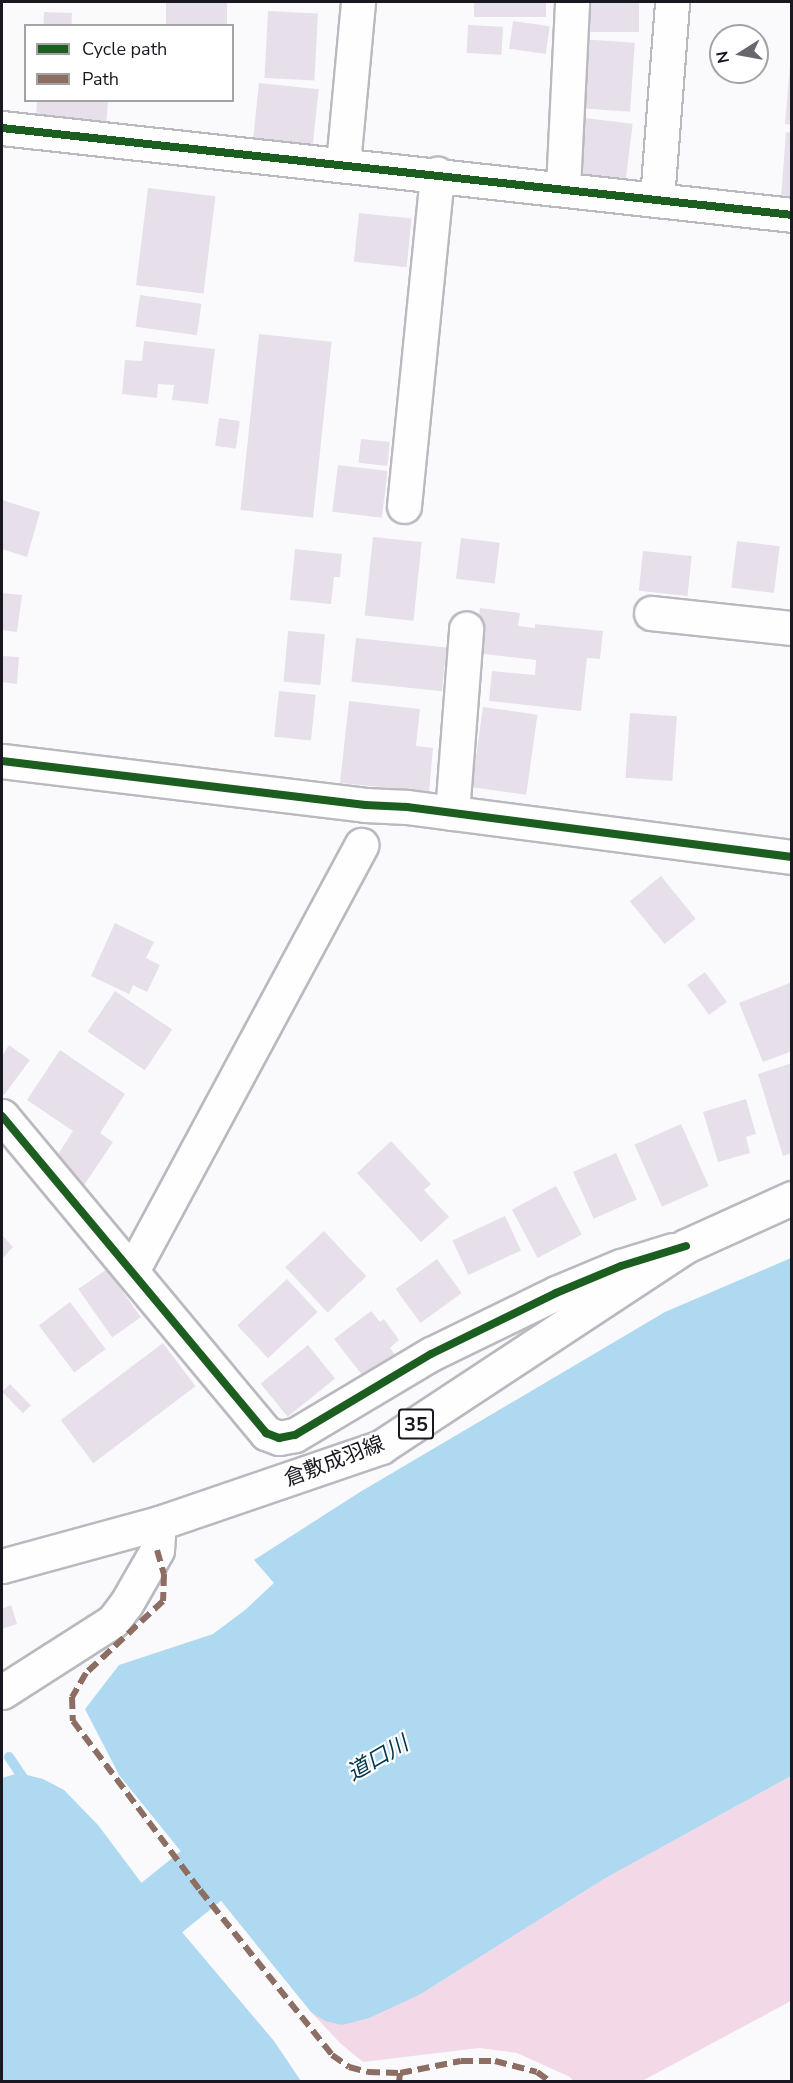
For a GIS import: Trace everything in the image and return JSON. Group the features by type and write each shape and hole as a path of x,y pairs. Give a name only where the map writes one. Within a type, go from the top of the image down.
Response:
{"street":[{"path":"343,164 358,2"},
{"path":"563,188 572,2"},
{"path":"657,199 672,2"},
{"path":"2,128 437,174 792,215"},
{"path":"404,506 437,174"},
{"path":"651,613 792,628"},
{"path":"452,813 466,629"},
{"path":"2,761 452,813 792,857"},
{"path":"132,1271 361,845"},
{"path":"2,1116 266,1433 279,1438 295,1435 430,1354 556,1293 621,1266 686,1246"},
{"name":"倉敷成羽線","path":"2,1566 159,1523 381,1447 686,1246 792,1198"},
{"path":"2,1692 113,1622 157,1550 159,1523"}],"shaded area":[{"path":"791,1776 791,2001 642,2081 573,2081 570,2077 517,2053 479,2048 363,2062 340,2043 311,2012 342,2025 421,1994 604,1879"}],"water":[{"path":"791,1258 791,1776 604,1879 421,1994 369,2018 342,2025 325,2021 311,2012 119,1775 85,1709 119,1665 213,1634 245,1610 274,1583 254,1560 360,1492 665,1312"},
{"path":"19,1773 43,1779 64,1790 98,1825 149,1893 274,2041 301,2081 2,2081 2,1778"}],"building":[{"path":"166,2 227,2 227,24 166,24"},
{"path":"474,2 546,2 546,17 474,17"},
{"path":"585,2 639,2 639,32 585,32"},
{"path":"268,11 318,14 314,81 264,78"},
{"path":"44,12 72,13 72,24 44,24"},
{"path":"513,21 550,26 546,54 509,49"},
{"path":"468,25 503,27 501,55 467,53"},
{"path":"580,39 635,43 630,112 575,108"},
{"path":"790,65 792,65 792,125 785,124"},
{"path":"259,83 319,89 313,146 253,140"},
{"path":"37,102 108,102 106,126 36,122"},
{"path":"585,118 633,124 626,181 578,176"},
{"path":"786,132 792,133 792,199 781,198"},
{"path":"148,188 215,196 204,294 136,285"},
{"path":"359,213 412,219 407,267 354,262"},
{"path":"140,295 201,304 197,335 136,327"},
{"path":"259,334 332,342 313,518 240,510"},
{"path":"144,341 215,349 208,404 172,400 174,385 158,384 157,398 122,394 125,360 142,361"},
{"path":"219,418 240,421 236,449 215,446"},
{"path":"361,439 390,442 387,466 358,463"},
{"path":"338,465 388,471 382,518 332,512"},
{"path":"2,500 40,512 27,557 2,549"},
{"path":"373,537 422,542 413,621 365,616"},
{"path":"461,538 500,543 495,583 456,579"},
{"path":"737,541 780,546 774,593 731,588"},
{"path":"295,549 342,554 340,577 334,577 331,604 290,600"},
{"path":"643,551 692,556 688,596 639,591"},
{"path":"2,593 22,595 17,632 2,630"},
{"path":"480,608 520,613 518,626 535,628 535,624 603,631 600,659 587,658 581,711 489,701 492,671 535,675 536,660 475,653"},
{"path":"288,631 325,634 320,685 284,682"},
{"path":"356,638 447,648 442,691 351,682"},
{"path":"2,656 19,657 17,684 2,682"},
{"path":"279,691 316,695 311,741 274,737"},
{"path":"349,701 420,709 416,746 433,748 429,792 340,783"},
{"path":"483,707 537,715 526,795 472,787"},
{"path":"630,713 677,716 672,781 625,778"},
{"path":"661,876 696,919 665,944 630,901"},
{"path":"115,923 154,942 146,958 160,965 147,992 133,985 129,994 91,976"},
{"path":"705,972 727,1002 709,1015 687,985"},
{"path":"792,982 792,1051 763,1062 739,1003"},
{"path":"115,991 172,1030 145,1070 88,1032"},
{"path":"9,1045 30,1060 4,1095 2,1093 2,1056"},
{"path":"60,1050 125,1094 100,1133 113,1142 84,1185 52,1164 73,1131 27,1100"},
{"path":"792,1063 792,1153 783,1156 758,1074"},
{"path":"746,1099 756,1134 746,1137 750,1153 718,1162 703,1112"},
{"path":"681,1124 709,1186 662,1207 634,1145"},
{"path":"391,1141 431,1184 424,1190 449,1217 421,1242 357,1173"},
{"path":"616,1153 637,1200 594,1219 573,1172"},
{"path":"556,1186 582,1235 538,1258 512,1209"},
{"path":"505,1216 521,1250 468,1275 452,1241"},
{"path":"324,1231 366,1276 328,1312 285,1267"},
{"path":"2,1235 13,1247 2,1259"},
{"path":"437,1259 462,1293 420,1323 396,1289"},
{"path":"107,1269 141,1317 112,1337 78,1289"},
{"path":"287,1279 318,1312 268,1358 237,1325"},
{"path":"70,1302 106,1349 74,1373 39,1325"},
{"path":"371,1311 380,1322 384,1319 399,1340 390,1348 397,1357 366,1380 334,1339"},
{"path":"163,1343 195,1386 93,1463 61,1420"},
{"path":"308,1345 335,1378 288,1417 261,1383"},
{"path":"10,1384 31,1406 23,1413 2,1392"},
{"path":"11,1605 17,1624 2,1629 2,1609"}],"waterway":[{"path":"9,1757 27,1784"},
{"name":"道口川","path":"2,2037 270,1820"}],"marked path":[{"path":"157,1550 164,1574 163,1601 86,1673 72,1697 73,1721 200,1890 332,2055 349,2067 368,2072 400,2073 399,2082"},
{"path":"400,2073 461,2061 495,2061 537,2072 551,2082"}],"cycle path":[{"path":"2,128 792,215"},
{"path":"2,761 365,805 407,807 792,857"},
{"path":"2,1116 266,1433 279,1438 295,1435 431,1354 556,1293 621,1266 686,1246"}]}
